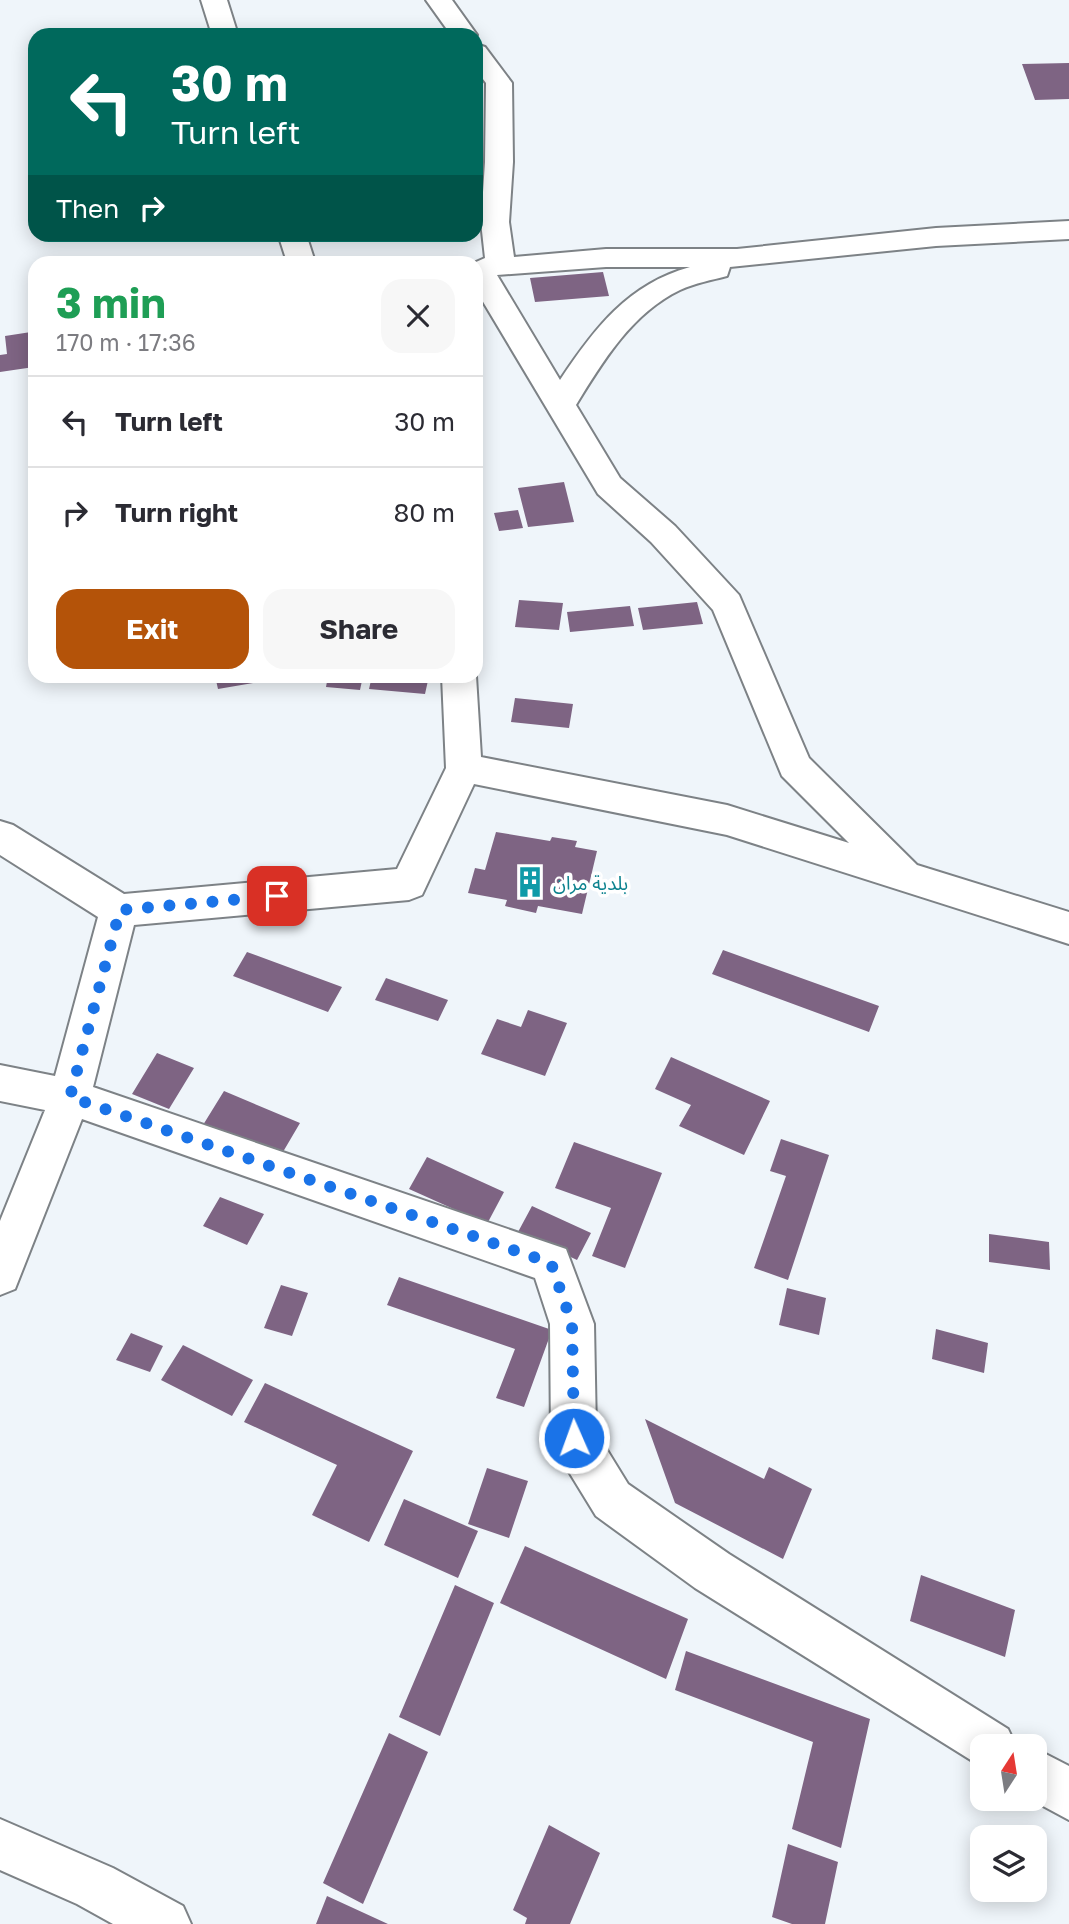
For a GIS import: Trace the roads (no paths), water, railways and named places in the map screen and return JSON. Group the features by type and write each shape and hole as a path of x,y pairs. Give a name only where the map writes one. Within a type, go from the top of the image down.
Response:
{"street":[{"path":"214,0 223,28"},
{"path":"439,0 459,28"},
{"path":"483,61 499,83 499,162 495,222 501,267 607,258 737,258 936,237 1069,230"},
{"path":"560,404 591,355 628,311 669,284 762,255"},
{"path":"483,270 500,262"},
{"path":"483,277 609,486 663,534 727,604 795,766 907,877"},
{"path":"0,836 120,910 409,884 464,768 459,683"},
{"path":"464,768 727,820 1069,928"},
{"path":"0,1275 70,1097 120,910"},
{"path":"0,1083 70,1097 551,1263 572,1324 574,1438 612,1500 712,1571 972,1734"},
{"path":"1047,1781 1069,1795"},
{"path":"0,1844 95,1886 165,1924"}],"place":[{"name":"بلدية مران","path":"530,882"}]}
